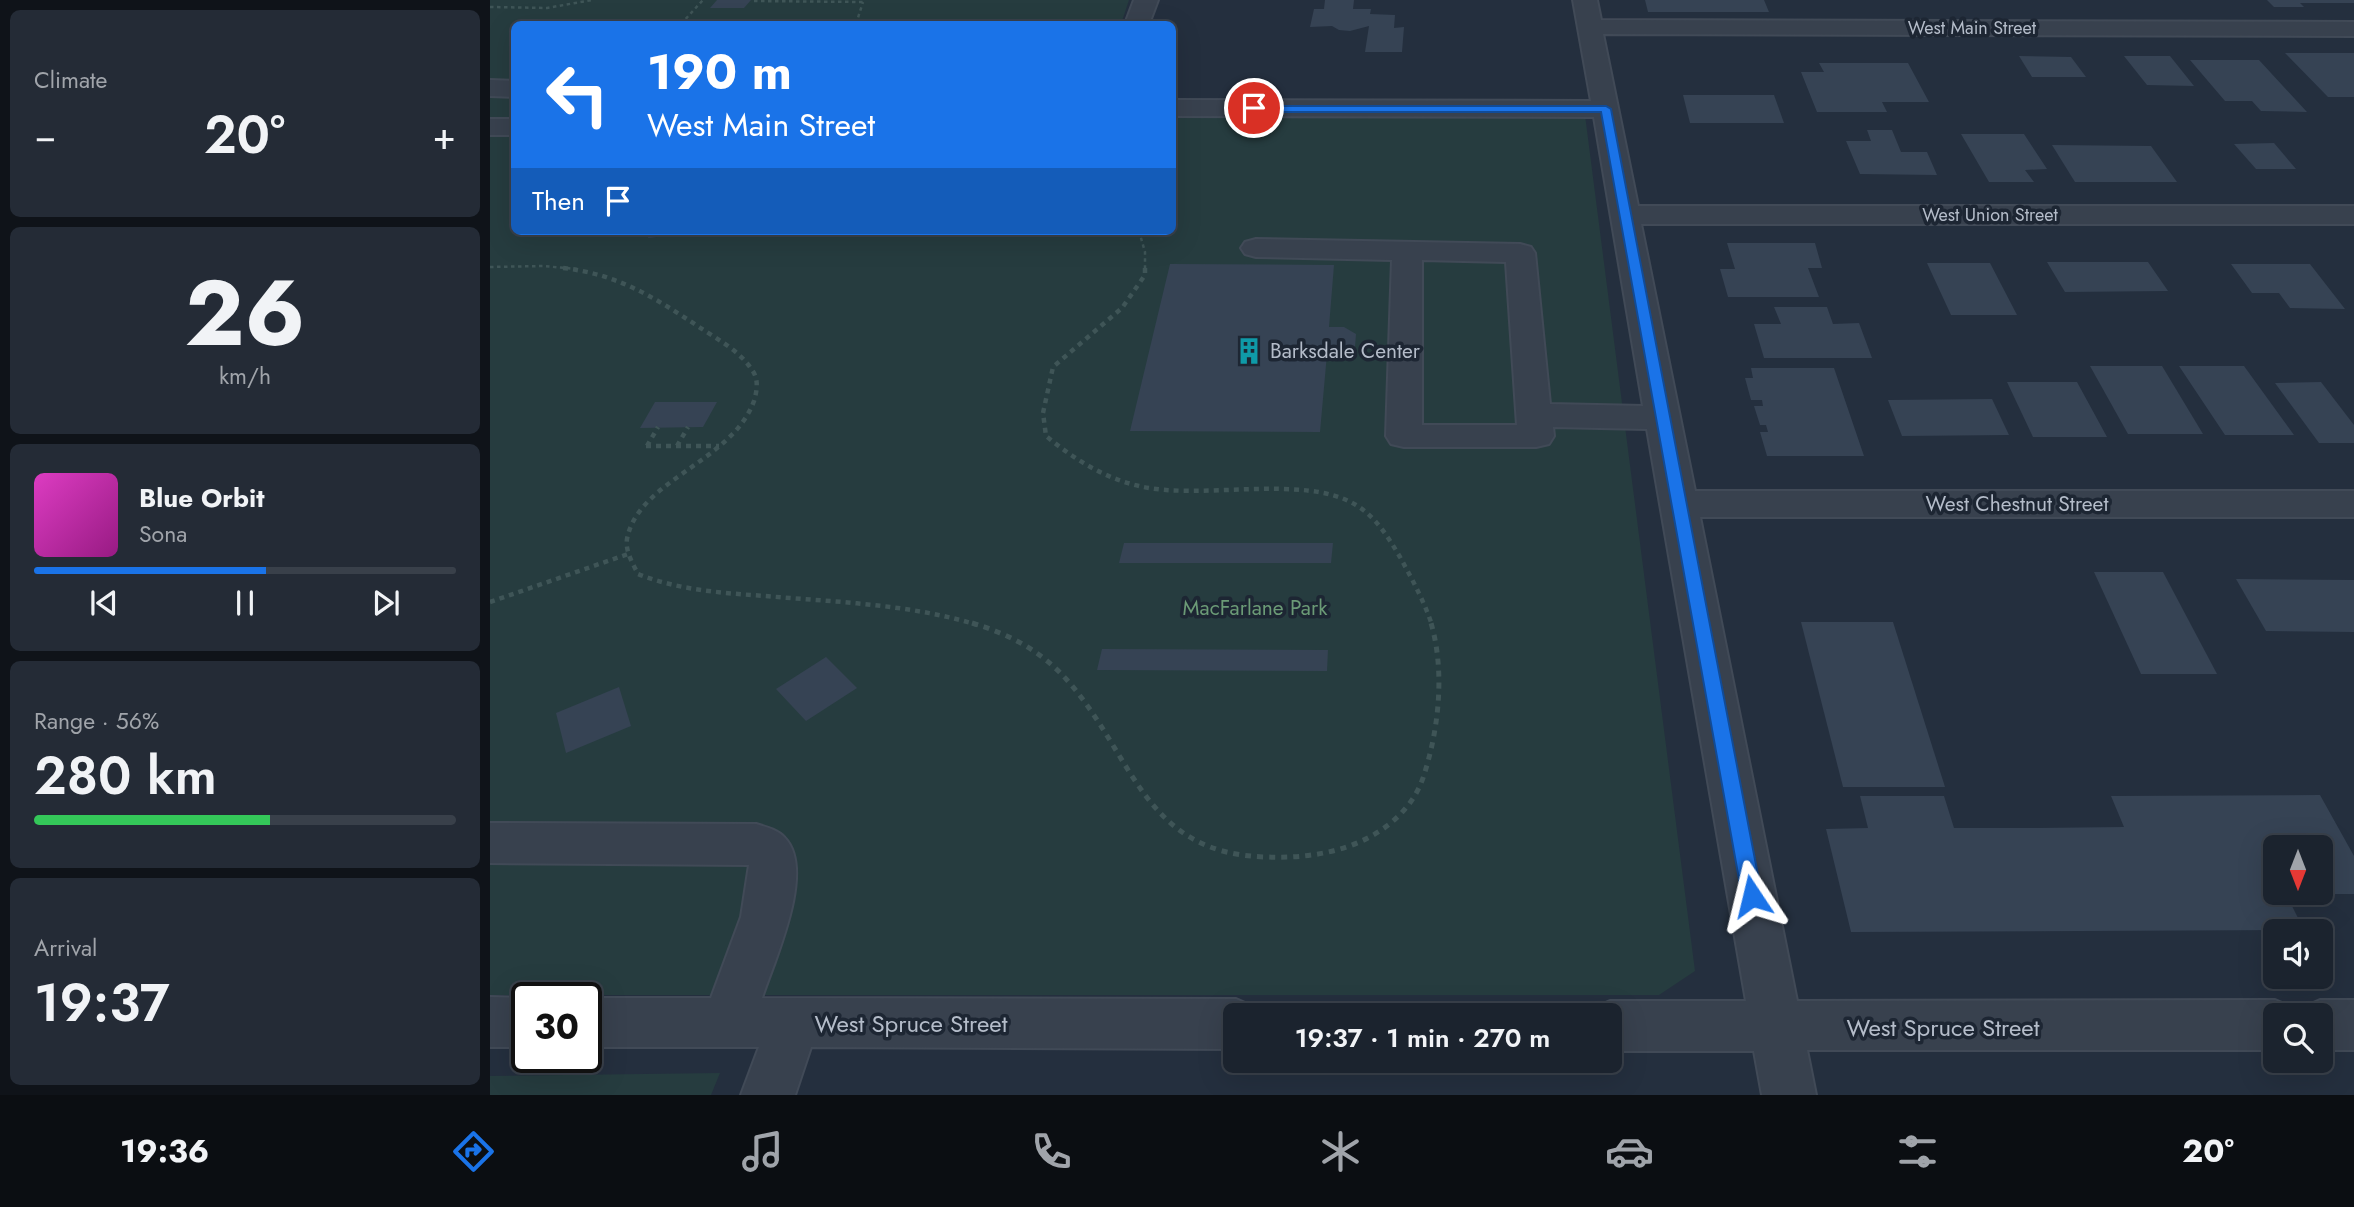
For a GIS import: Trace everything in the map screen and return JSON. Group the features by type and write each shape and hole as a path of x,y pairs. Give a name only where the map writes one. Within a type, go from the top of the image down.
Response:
{"street":[{"path":"1138,21 1146,0"},
{"path":"1588,13 1789,1095"},
{"name":"West Main Street","path":"1588,13 2354,29"},
{"path":"490,89 511,89"},
{"path":"1176,108 1606,109"},
{"path":"490,127 511,127"},
{"name":"West Union Street","path":"1625,215 2354,215"},
{"path":"1256,248 1407,253 1520,253 1535,436 1404,436 1407,253"},
{"path":"1534,415 1664,418"},
{"name":"West Chestnut Street","path":"1681,504 2354,504"},
{"path":"490,843 756,844 769,853 774,869 765,917 728,1021"},
{"path":"490,1022 511,1022"},
{"name":"West Spruce Street","path":"602,1022 1223,1024"},
{"path":"768,1095 794,1022"},
{"name":"West Spruce Street","path":"1622,1026 2263,1025"},
{"path":"2333,1025 2354,1025"}],"path":[{"path":"490,8 547,8 592,0"},
{"path":"684,21 703,0"},
{"path":"754,1 863,1 857,21"},
{"path":"490,267 564,267 612,276 629,284 737,354 753,370 758,382 755,401 748,417 719,446 638,513 627,537 628,554 638,574 660,584 916,612 968,622 1008,635 1032,651 1071,684 1104,732 1129,776 1174,828 1209,849 1271,858 1324,854 1374,837 1412,804 1427,764 1436,706 1438,658 1428,613 1372,517 1352,502 1317,492 1190,492 1144,488 1094,470 1070,457 1046,436 1043,412 1052,367 1122,308 1145,275 1145,252 1140,235"},
{"path":"658,427 646,446 719,446"},
{"path":"677,446 688,427"},
{"path":"490,601 628,554"}],"green space":[{"name":"MacFarlane Park","path":"490,0 1129,0 1122,21 511,21 511,235 1176,235 1176,116 1585,115 1695,971 1659,995 602,995 602,982 511,982 511,995 490,995"},
{"path":"720,1073 711,1095 490,1095 490,1076"}],"building":[{"path":"717,0 751,0 744,8 710,8"},
{"path":"1325,0 1354,0 1353,9 1371,9 1370,14 1395,15 1394,28 1404,27 1402,52 1365,52 1369,26 1350,31 1332,26 1310,27 1314,9 1324,9"},
{"path":"1645,0 1764,0 1769,12 1648,12"},
{"path":"2267,0 2354,0 2354,3 2300,3 2304,7 2274,7"},
{"path":"2285,53 2354,53 2354,97 2328,97"},
{"path":"2019,56 2071,57 2086,77 2032,77"},
{"path":"2124,56 2170,56 2194,86 2147,85"},
{"path":"2190,60 2259,60 2307,112 2261,111 2252,101 2225,101"},
{"path":"1819,63 1908,63 1929,102 1882,102 1887,112 1817,112 1801,72 1824,72"},
{"path":"1683,95 1774,95 1784,123 1690,123"},
{"path":"1867,130 1892,130 1901,152 1927,152 1937,175 1860,174 1846,141 1871,141"},
{"path":"1961,134 2024,134 2047,169 2025,170 2034,182 1989,182"},
{"path":"2274,143 2296,169 2256,169 2234,144"},
{"path":"2052,145 2151,146 2177,182 2075,182"},
{"path":"649,235 673,235 648,238"},
{"path":"1727,243 1815,243 1822,268 1808,268 1819,297 1728,297 1720,269 1735,269"},
{"path":"2047,262 2148,262 2168,291 2065,292"},
{"path":"1927,263 1990,263 2017,315 1951,315"},
{"name":"Barksdale Center","path":"1170,264 1334,265 1329,327 1344,327 1356,334 1355,347 1342,354 1327,354 1320,432 1130,431"},
{"path":"2231,264 2310,264 2345,309 2290,308 2279,293 2252,293"},
{"path":"1774,307 1827,307 1833,324 1859,323 1872,358 1764,358 1754,324 1781,324"},
{"path":"2090,366 2162,366 2203,434 2128,434"},
{"path":"2179,366 2244,366 2294,435 2225,435"},
{"path":"1751,368 1834,368 1864,456 1767,456 1760,432 1768,432 1766,425 1760,425 1754,406 1763,406 1762,400 1751,400 1745,378 1753,378"},
{"path":"2007,382 2077,382 2107,437 2033,437"},
{"path":"2321,382 2354,425 2354,443 2319,443 2275,383"},
{"path":"1992,399 2009,435 1902,436 1888,400"},
{"path":"655,402 717,402 703,427 640,428"},
{"path":"1124,543 1333,543 1331,563 1119,563"},
{"path":"2094,572 2163,572 2217,674 2141,674"},
{"path":"2236,579 2354,580 2354,632 2266,631"},
{"path":"1801,622 1893,622 1945,787 1843,787"},
{"path":"1102,649 1328,650 1327,671 1097,670"},
{"path":"826,657 857,688 806,721 776,689"},
{"path":"619,687 631,726 566,753 556,713"},
{"path":"2320,795 2354,856 2354,894 2333,894 2333,835 2263,835 2263,905 2292,905 2298,919 2263,919 2263,930 1851,932 1826,829 1868,828 1860,796 1944,796 1954,828 2124,827 2111,796"}],"place":[{"name":"Barksdale Center","path":"1249,351"}],"route":[{"path":"1254,108 1606,109 1752,896"}]}
